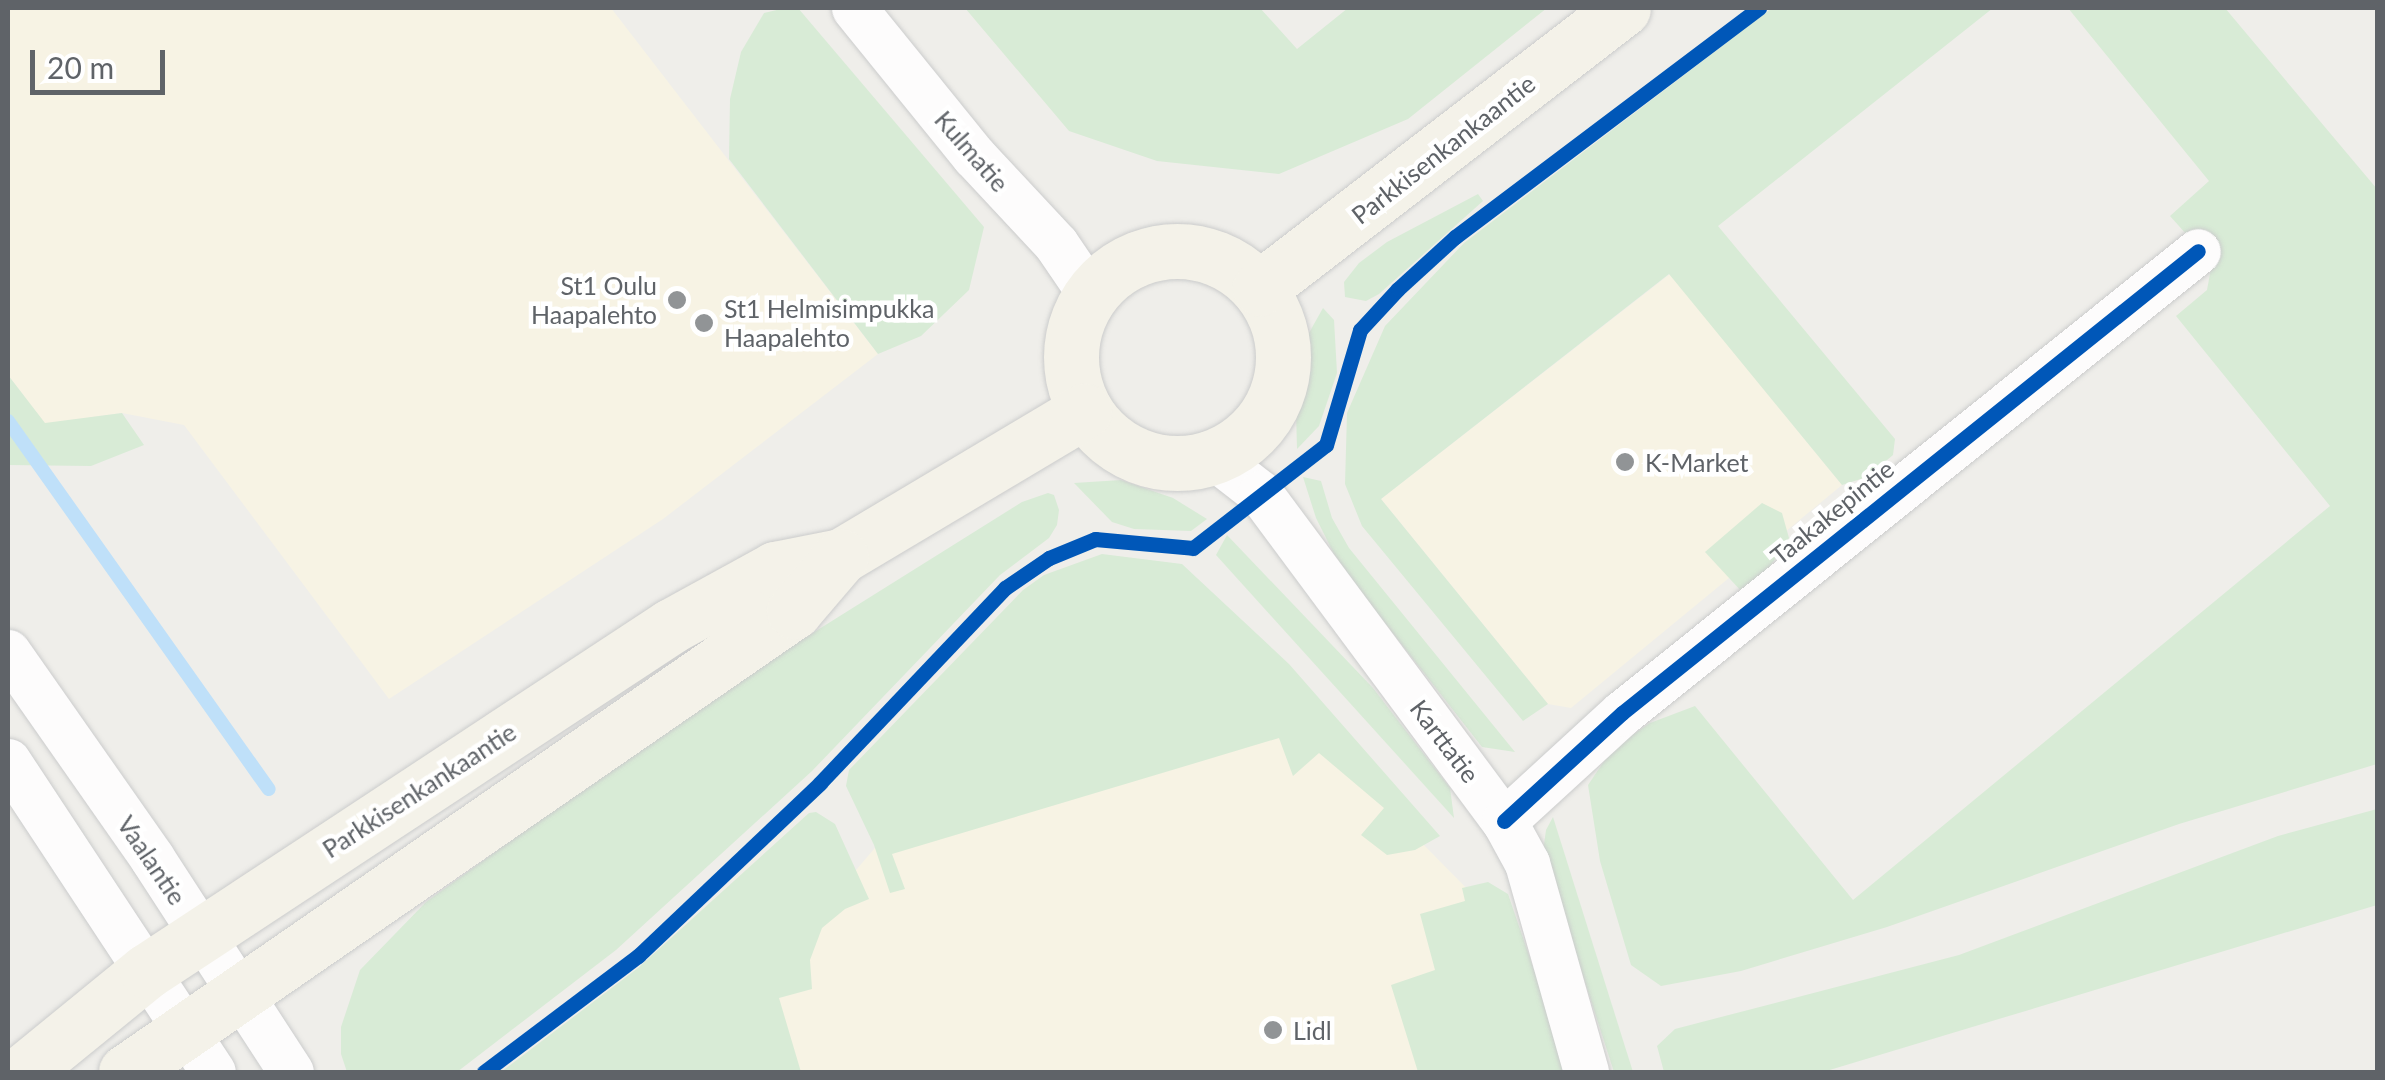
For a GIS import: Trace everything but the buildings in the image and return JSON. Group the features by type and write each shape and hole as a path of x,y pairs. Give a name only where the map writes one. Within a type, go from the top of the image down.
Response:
{"main road":[{"name":"Parkkisenkankaantie","path":"1260,288 1624,8"},
{"path":"1165,250 1219,258 1260,288 1275,312 1285,352 1276,402 1248,438 1216,458 1170,464 1130,453 1106,438 1084,411 1070,363 1073,330 1090,294 1118,267 1165,250"},
{"name":"Parkkisenkankaantie","path":"126,1072 200,1053 244,995 794,611 841,556 1084,411"},
{"name":"Parkkisenkankaantie","path":"24,1072 147,972 202,934 670,626 775,570 841,556"}],"street":[{"name":"Kulmatie","path":"854,8 974,156 1056,244 1090,294"},
{"name":"Taakakepintie","path":"1504,820 1640,698 2198,251"},
{"name":"Karttatie","path":"1216,458 1260,493 1504,820 1527,862 1586,1072"},
{"name":"Vaalantie","path":"8,652 244,995 292,1072"},
{"path":"8,761 200,1053"}],"shaded area":[{"path":"8,8 611,8 878,354 663,519 389,699 184,425 122,413 45,424 8,375"},
{"path":"1670,274 1842,485 1571,708 1548,704 1381,499"},
{"path":"1275,694 1486,908 1542,1072 786,1072 762,980 892,828"}],"green space":[{"path":"798,8 984,227 969,290 921,336 878,354 729,159 730,99 741,52 764,13"},
{"path":"965,8 1260,8 1297,49 1348,8 1547,8 1408,119 1279,174 1157,161 1069,131"},
{"path":"1772,8 1993,8 1718,226 1895,439 1893,455 1867,477 1842,485 1669,274 1381,499 1548,704 1523,721 1362,526 1345,484 1347,413 1385,326 1464,243"},
{"path":"2068,8 2225,8 2377,189 2377,764 2179,824 1887,927 1741,971 1661,986 1631,965 1600,861 1588,785 1613,748 1650,723 1695,706 1853,900 2330,506 2176,316 2207,290 2212,263 2170,216 2209,181"},
{"path":"1478,194 1483,201 1379,294 1366,301 1345,297 1344,282 1359,263 1387,242"},
{"path":"1323,308 1334,320 1337,373 1319,426 1297,449 1295,372 1300,349"},
{"path":"8,375 45,423 122,413 144,445 91,466 8,465"},
{"path":"1303,477 1321,481 1332,518 1349,548 1515,752 1482,747 1370,604 1334,554 1316,518"},
{"path":"1121,480 1173,498 1207,519 1191,531 1134,529 1112,522 1074,483"},
{"path":"1048,493 1054,495 1059,510 1057,525 1049,538 1000,575 812,771 616,950 457,1072 347,1072 341,1054 341,1027 360,970 426,902 704,701 1022,502"},
{"path":"1762,503 1782,513 1789,538 1763,577 1742,592 1705,552"},
{"path":"1227,535 1373,688 1450,788 1454,818 1216,555"},
{"path":"1102,554 1182,564 1289,664 1440,836 1415,850 1387,855 1361,835 1384,808 1319,753 1293,776 1279,738 892,854 905,889 890,893 874,845 846,786 849,770 1023,590 1044,575"},
{"path":"2377,809 2377,905 1823,1072 1664,1072 1657,1046 1675,1029 1959,955 2278,836"},
{"path":"816,812 835,824 869,899 845,909 822,928 810,960 812,989 779,998 801,1072 501,1072 638,968 809,813"},
{"path":"1553,817 1633,1072 1614,1072 1543,852 1546,830"},
{"path":"1488,882 1508,894 1569,1072 1418,1072 1391,985 1435,970 1420,914 1465,901 1462,888"}],"waterway":[{"path":"8,421 269,789"}],"cycle path":[{"path":"484,1072 638,956 820,783 1005,588 1049,558 1095,539 1193,548 1326,445 1360,330 1398,289 1455,237 1759,8"},
{"path":"1504,821 1622,713 2198,251"}],"place":[{"name":"St1 Oulu Haapalehto","path":"677,300"},
{"name":"St1 Helmisimpukka Haapalehto","path":"704,323"},
{"name":"K-Market","path":"1625,462"},
{"name":"Lidl","path":"1273,1030"}]}
